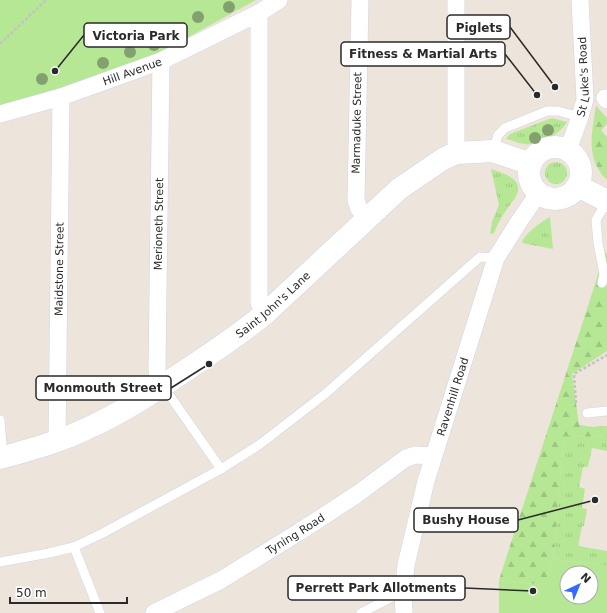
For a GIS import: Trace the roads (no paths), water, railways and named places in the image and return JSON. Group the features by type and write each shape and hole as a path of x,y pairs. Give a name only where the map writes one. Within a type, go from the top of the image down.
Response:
{"street":[{"name":"Hill Avenue","path":"0,114 61,98 161,61 259,13 280,0"},
{"name":"Marmaduke Street","path":"360,0 356,200 360,209 367,217"},
{"path":"456,0 456,153"},
{"name":"St Luke's Road","path":"568,150 585,99 580,0"},
{"path":"259,13 259,299 260,303 267,312"},
{"name":"Merioneth Street","path":"161,61 157,369 158,378 163,386"},
{"name":"Maidstone Street","path":"57,441 61,98"},
{"path":"553,147 562,148 568,150 575,156 581,167 582,176 573,193 562,199 553,200 538,194 531,183 529,174 531,164 535,156 544,149 553,147"},
{"name":"Saint John's Lane","path":"2,458 57,441 86,430 121,412 225,345 267,312 367,217 399,189 443,159 456,153 493,151 531,164"},
{"path":"578,186 607,201"},
{"name":"Ravenhill Road","path":"404,613 403,594 406,565 411,539 433,456 496,258 538,194"},
{"name":"Tyning Road","path":"154,613 221,580 299,532 349,499 406,458 416,455 433,456"}],"lane":[{"path":"493,151 498,135 505,128 547,111 558,111 580,117"},
{"path":"602,283 604,274 598,243 596,220 607,201"},
{"path":"0,562 74,547 221,470 259,445 326,394 480,257 496,258"},
{"path":"163,386 221,470"},
{"path":"587,413 607,411"},
{"path":"0,420 2,458"},
{"path":"74,547 100,613"},
{"path":"362,613 396,595 403,594"}],"place":[{"name":"Victoria Park","path":"55,71"},
{"name":"Piglets","path":"555,87"},
{"name":"Fitness & Martial Arts","path":"537,95"},
{"name":"Monmouth Street","path":"209,364"},
{"name":"Bushy House","path":"595,500"},
{"name":"Perrett Park Allotments","path":"533,591"}]}
